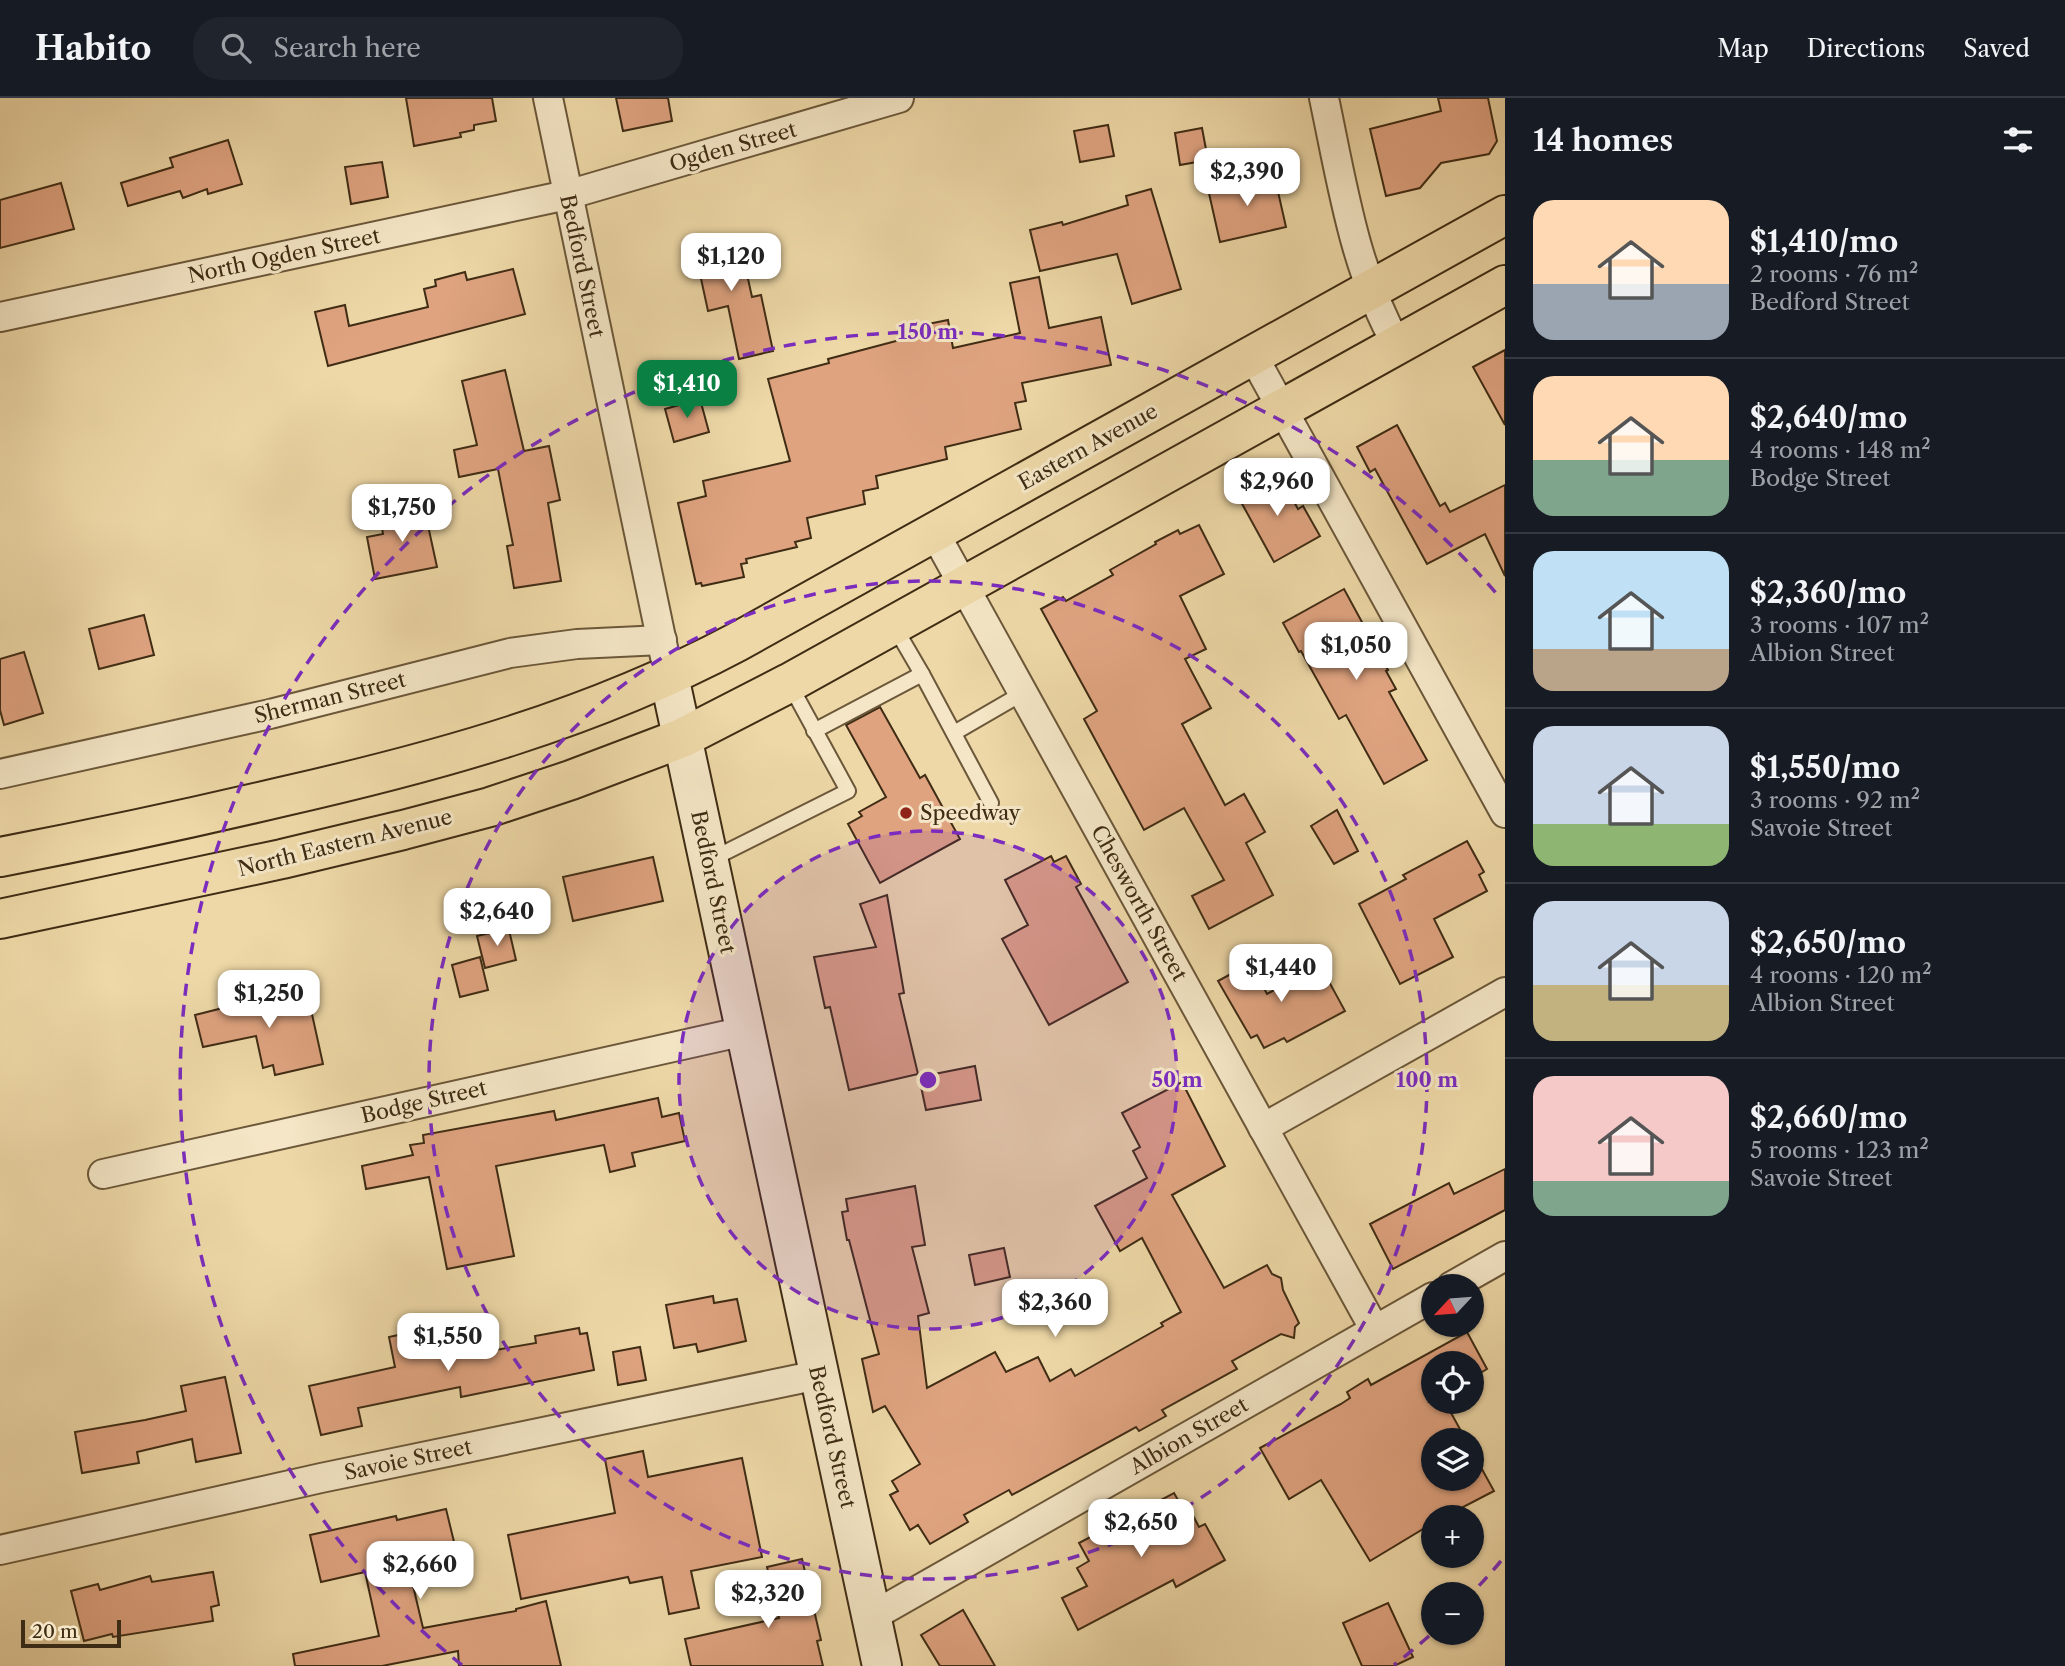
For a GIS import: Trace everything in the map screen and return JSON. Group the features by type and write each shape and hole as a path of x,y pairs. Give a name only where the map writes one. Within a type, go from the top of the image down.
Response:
{"main road":[{"name":"Eastern Avenue","path":"665,658 737,642 1505,215"},
{"path":"682,738 789,683 1505,285"},
{"name":"Bedford Street","path":"665,658 882,1666"},
{"path":"0,857 240,807 446,757 564,718 665,658"},
{"name":"North Eastern Avenue","path":"0,919 186,881 435,822 558,785 682,738"}],"street":[{"name":"Bedford Street","path":"548,98 665,658"},
{"name":"Ogden Street","path":"567,195 899,98"},
{"path":"1324,98 1354,236 1370,290 1397,345"},
{"name":"North Ogden Street","path":"0,317 567,195"},
{"path":"1253,356 1505,813"},
{"name":"Chesworth Street","path":"934,532 1376,1330"},
{"name":"Sherman Street","path":"0,774 270,714 510,653 553,646 665,658"},
{"path":"1263,1128 1505,992"},
{"name":"Bodge Street","path":"103,1174 745,1031"},
{"path":"1473,1274 1505,1256"},
{"name":"Albion Street","path":"872,1617 1421,1304"},
{"name":"Savoie Street","path":"0,1550 308,1481 818,1375"}],"lane":[{"path":"893,625 991,803"},
{"path":"814,731 922,674"},
{"path":"709,861 848,792 789,683"},
{"path":"954,733 1023,694"}],"building":[{"path":"406,98 492,98 496,121 474,125 474,130 460,133 461,137 414,146"},
{"path":"616,98 668,98 672,121 623,131"},
{"path":"1438,98 1488,98 1497,141 1489,154 1441,163 1420,188 1386,196 1370,129 1441,111"},
{"path":"1108,125 1114,156 1080,162 1074,131"},
{"path":"1202,128 1208,160 1180,165 1175,133"},
{"path":"228,140 242,184 208,194 207,189 183,198 180,191 128,206 121,183 173,167 170,158"},
{"path":"382,162 388,197 351,204 345,167"},
{"path":"1274,174 1286,227 1220,242 1208,189"},
{"path":"61,183 74,229 0,248 0,200"},
{"path":"1151,189 1181,289 1132,304 1117,254 1040,271 1030,230 1062,222 1063,225 1128,205 1126,196"},
{"path":"739,238 752,297 761,295 773,351 739,359 728,306 708,311 700,274 688,276 682,251"},
{"path":"513,269 525,314 328,366 315,312 345,305 349,326 428,307 424,289 436,286 435,280 465,272 467,280"},
{"path":"1039,277 1049,328 1101,317 1111,365 1022,383 1026,401 1015,403 1021,429 945,447 947,459 876,476 878,488 863,491 865,504 807,518 811,538 795,542 797,547 746,559 747,563 741,564 744,577 702,586 701,583 696,584 678,503 706,496 703,481 790,461 768,379 829,363 828,359 915,336 913,327 948,320 953,348 1020,333 1010,283"},
{"path":"1505,350 1505,425 1473,367"},
{"path":"505,370 524,451 549,446 560,500 548,503 561,581 514,588 507,546 513,545 498,469 459,477 454,450 477,445 462,381"},
{"path":"700,399 709,432 674,442 665,409"},
{"path":"1397,425 1440,506 1445,503 1450,512 1505,485 1505,576 1485,534 1427,564 1375,469 1370,472 1357,447"},
{"path":"1260,477 1265,487 1281,478 1298,509 1303,506 1320,536 1274,562 1235,491"},
{"path":"424,507 437,567 375,579 367,537 383,534 380,515"},
{"path":"1199,525 1224,574 1180,596 1206,649 1185,659 1211,708 1182,724 1225,805 1244,794 1265,832 1246,843 1273,895 1209,929 1192,896 1224,880 1184,808 1144,830 1084,719 1097,711 1041,609 1063,597 1066,601 1113,575 1110,570 1156,544 1155,542 1178,530 1180,534"},
{"path":"1344,589 1388,670 1386,671 1396,689 1389,692 1427,760 1384,784 1346,715 1339,719 1283,623"},
{"path":"144,615 154,655 99,669 89,629"},
{"path":"24,652 43,713 4,725 0,710 0,659"},
{"path":"880,707 920,778 925,775 960,839 880,883 848,824 862,816 859,812 886,797 846,725"},
{"path":"1337,810 1358,851 1334,864 1311,826"},
{"path":"1467,841 1484,872 1479,875 1487,891 1434,919 1453,957 1400,984 1359,904 1406,879 1403,875"},
{"path":"1051,856 1054,862 1066,856 1081,884 1076,887 1128,982 1049,1025 1002,939 1028,925 1005,880"},
{"path":"653,857 663,901 573,921 563,877"},
{"path":"887,895 904,993 899,994 918,1074 849,1090 830,1007 825,1008 814,957 876,947 860,904"},
{"path":"509,930 516,960 485,968 477,936"},
{"path":"480,957 488,990 460,997 452,965"},
{"path":"1251,963 1267,994 1320,965 1345,1011 1287,1042 1284,1038 1264,1048 1257,1035 1251,1038 1218,981"},
{"path":"306,987 323,1064 275,1075 273,1065 263,1068 256,1036 203,1047 195,1015"},
{"path":"975,1066 981,1100 926,1110 919,1077"},
{"path":"1182,1082 1225,1166 1172,1195 1224,1288 1267,1265 1272,1274 1281,1278 1283,1290 1299,1323 1295,1327 1294,1338 1281,1334 1232,1361 1237,1369 1162,1410 1166,1416 1139,1431 1136,1427 1012,1495 1009,1490 964,1515 968,1522 930,1544 918,1525 910,1530 890,1495 898,1491 892,1481 920,1464 885,1406 873,1412 862,1359 879,1354 847,1240 842,1212 848,1211 846,1199 915,1186 925,1245 912,1247 929,1313 918,1316 927,1388 995,1352 1006,1372 1038,1357 1050,1381 1071,1369 1075,1376 1163,1326 1161,1323 1181,1312 1142,1238 1120,1251 1095,1206 1147,1178 1133,1151 1140,1147 1122,1113"},
{"path":"658,1098 662,1117 679,1113 685,1141 632,1153 635,1166 610,1172 604,1145 496,1166 514,1256 447,1269 429,1177 366,1189 362,1166 413,1155 410,1145 424,1143 423,1135 554,1111 556,1120"},
{"path":"1505,1169 1505,1210 1393,1269 1370,1224 1449,1183 1454,1194"},
{"path":"1004,1248 1010,1277 975,1285 969,1255"},
{"path":"713,1296 714,1303 737,1299 746,1341 698,1352 696,1344 674,1348 666,1305"},
{"path":"431,1328 432,1333 443,1331 449,1358 536,1343 535,1336 579,1328 580,1334 587,1333 594,1370 461,1397 460,1387 358,1408 362,1426 321,1435 309,1386 395,1367 389,1337"},
{"path":"1458,1337 1470,1337 1477,1351 1433,1351"},
{"path":"640,1347 646,1380 618,1385 613,1352"},
{"path":"1421,1357 1421,1414 1452,1414 1459,1428 1421,1428 1421,1491 1484,1491 1484,1473 1494,1491 1467,1505 1421,1505 1421,1530 1370,1561 1321,1480 1289,1499 1260,1448 1341,1404 1350,1398 1347,1392 1368,1379 1371,1385"},
{"path":"225,1377 241,1453 196,1462 192,1439 137,1452 139,1463 82,1473 75,1432 186,1411 181,1386"},
{"path":"643,1451 648,1477 742,1458 762,1557 691,1571 699,1608 669,1614 662,1577 630,1583 628,1577 521,1599 508,1535 615,1513 605,1459"},
{"path":"1174,1493 1183,1509 1188,1506 1199,1527 1205,1524 1225,1560 1176,1587 1173,1580 1078,1630 1062,1598 1087,1586 1077,1568 1089,1561 1079,1543"},
{"path":"446,1509 456,1550 450,1551 454,1567 411,1577 423,1628 516,1611 546,1601 561,1666 459,1666 458,1651 382,1666 295,1666 293,1654 379,1636 365,1572 321,1582 310,1535 396,1516 397,1520"},
{"path":"802,1559 821,1640 817,1641 823,1666 691,1666 685,1639 779,1618 767,1567"},
{"path":"213,1572 219,1605 211,1607 213,1621 113,1637 112,1634 84,1641 71,1591 98,1584 100,1590 150,1576 152,1582"},
{"path":"1388,1603 1413,1657 1394,1666 1362,1666 1343,1623"},
{"path":"963,1610 995,1666 940,1666 921,1635"}],"place":[{"name":"Speedway","path":"906,813"}]}
